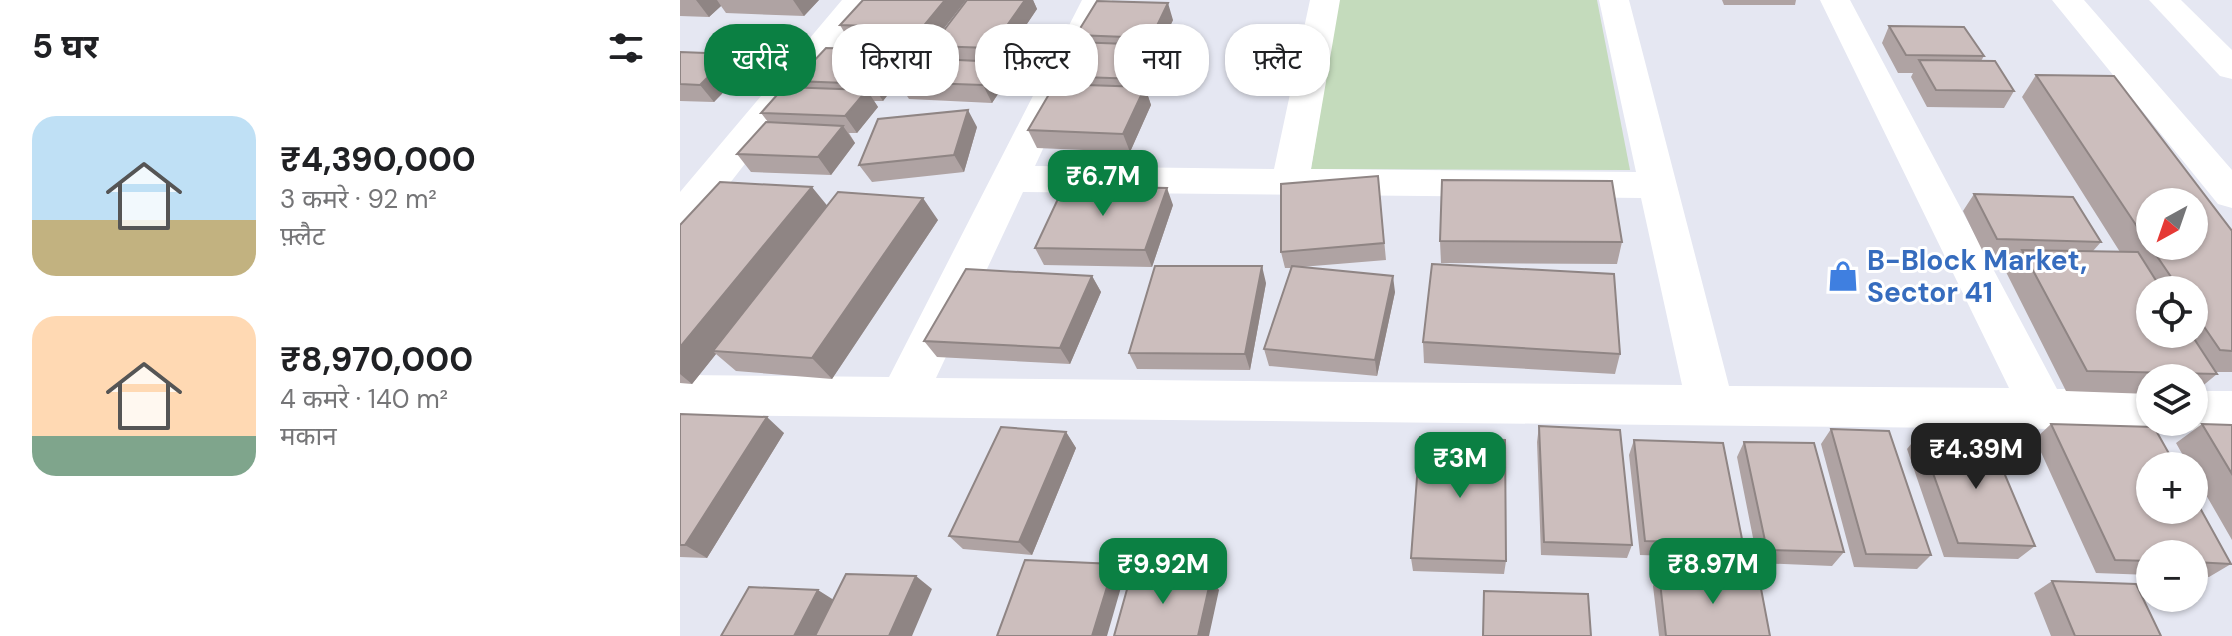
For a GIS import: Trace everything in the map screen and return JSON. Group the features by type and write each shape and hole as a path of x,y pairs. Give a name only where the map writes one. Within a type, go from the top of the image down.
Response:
{"street":[{"path":"680,219 858,0"},
{"path":"903,397 1097,0"},
{"path":"1290,181 1325,0"},
{"path":"1614,0 1710,406"},
{"path":"1835,0 2043,409"},
{"path":"2067,0 2232,195"},
{"path":"2164,0 2232,69"},
{"path":"1010,179 1658,185"},
{"path":"680,395 2136,410"},
{"path":"2208,411 2232,411"}],"green space":[{"path":"1338,0 1597,0 1630,170 1311,169 1323,96 1330,96 1330,50"}],"building":[{"path":"863,0 945,0 925,24 841,24"},
{"path":"967,0 1025,0 1008,24 975,24 975,47 959,47 959,24 949,24"},
{"path":"1097,1 1168,3 1158,24 1114,24 1114,37 1098,36 1098,24 1083,24"},
{"path":"1889,26 1964,27 1984,56 1906,55"},
{"path":"1098,43 1114,44 1114,78 1098,78"},
{"path":"826,48 832,48 832,82 816,82 816,59"},
{"path":"680,52 704,53 704,81 700,85 680,84"},
{"path":"959,60 975,61 975,85 959,84"},
{"path":"1919,60 1995,61 2014,91 1936,90"},
{"path":"2036,75 2114,76 2199,188 2136,188 2136,225"},
{"path":"1098,85 1114,86 1114,96 1141,96 1123,134 1028,130 1048,96 1098,96"},
{"path":"816,88 832,89 832,96 862,96 845,116 761,113 776,96 816,96"},
{"path":"968,110 954,155 859,165 878,119"},
{"path":"766,122 843,126 818,157 737,154"},
{"path":"1378,176 1384,243 1281,252 1281,184"},
{"path":"1442,180 1612,181 1622,242 1440,241"},
{"path":"720,182 812,187 680,347 680,225"},
{"path":"1064,186 1167,188 1145,250 1035,248"},
{"path":"838,192 923,198 812,358 713,351"},
{"path":"1974,194 2073,197 2101,242 1997,239"},
{"path":"2208,199 2232,231 2232,351 2220,350 2208,332 2208,276 2170,276 2160,260 2208,260"},
{"path":"2022,250 2136,252 2136,260 2143,260 2153,276 2136,276 2136,348 2200,348 2217,374 2208,374 2208,364 2136,364 2136,372 2087,371"},
{"path":"1432,264 1614,274 1620,354 1423,342"},
{"path":"1155,266 1262,266 1245,354 1129,353"},
{"path":"1292,266 1393,276 1375,360 1264,349"},
{"path":"966,269 1092,276 1060,348 924,341"},
{"path":"680,414 767,417 685,545 680,545"},
{"path":"2051,424 2136,426 2136,436 2159,436 2168,452 2136,452 2136,524 2208,522 2231,564 2208,563 2208,540 2136,540 2136,561 2115,560"},
{"path":"2208,424 2232,425 2232,474 2208,434"},
{"path":"1539,426 1620,430 1632,545 1544,542"},
{"path":"1001,427 1066,432 1019,542 949,536"},
{"path":"1831,429 1889,431 1931,555 1866,554"},
{"path":"1919,434 1989,437 2035,546 1958,543"},
{"path":"1420,437 1505,440 1506,561 1411,558"},
{"path":"1634,440 1723,443 1743,544 1645,541"},
{"path":"1744,442 1814,443 1844,552 1767,550"},
{"path":"1025,560 1114,564 1092,636 997,636"},
{"path":"1659,573 1759,578 1770,636 1666,636"},
{"path":"846,574 916,576 889,636 815,636"},
{"path":"1131,575 1211,578 1198,636 1114,636"},
{"path":"2052,581 2136,584 2136,612 2149,612 2161,636 2075,636"},
{"path":"749,587 818,590 794,636 721,636"},
{"path":"1484,591 1588,594 1591,636 1483,636"}],"place":[{"name":"B-Block Market, Sector 41","path":"1843,276"}]}
